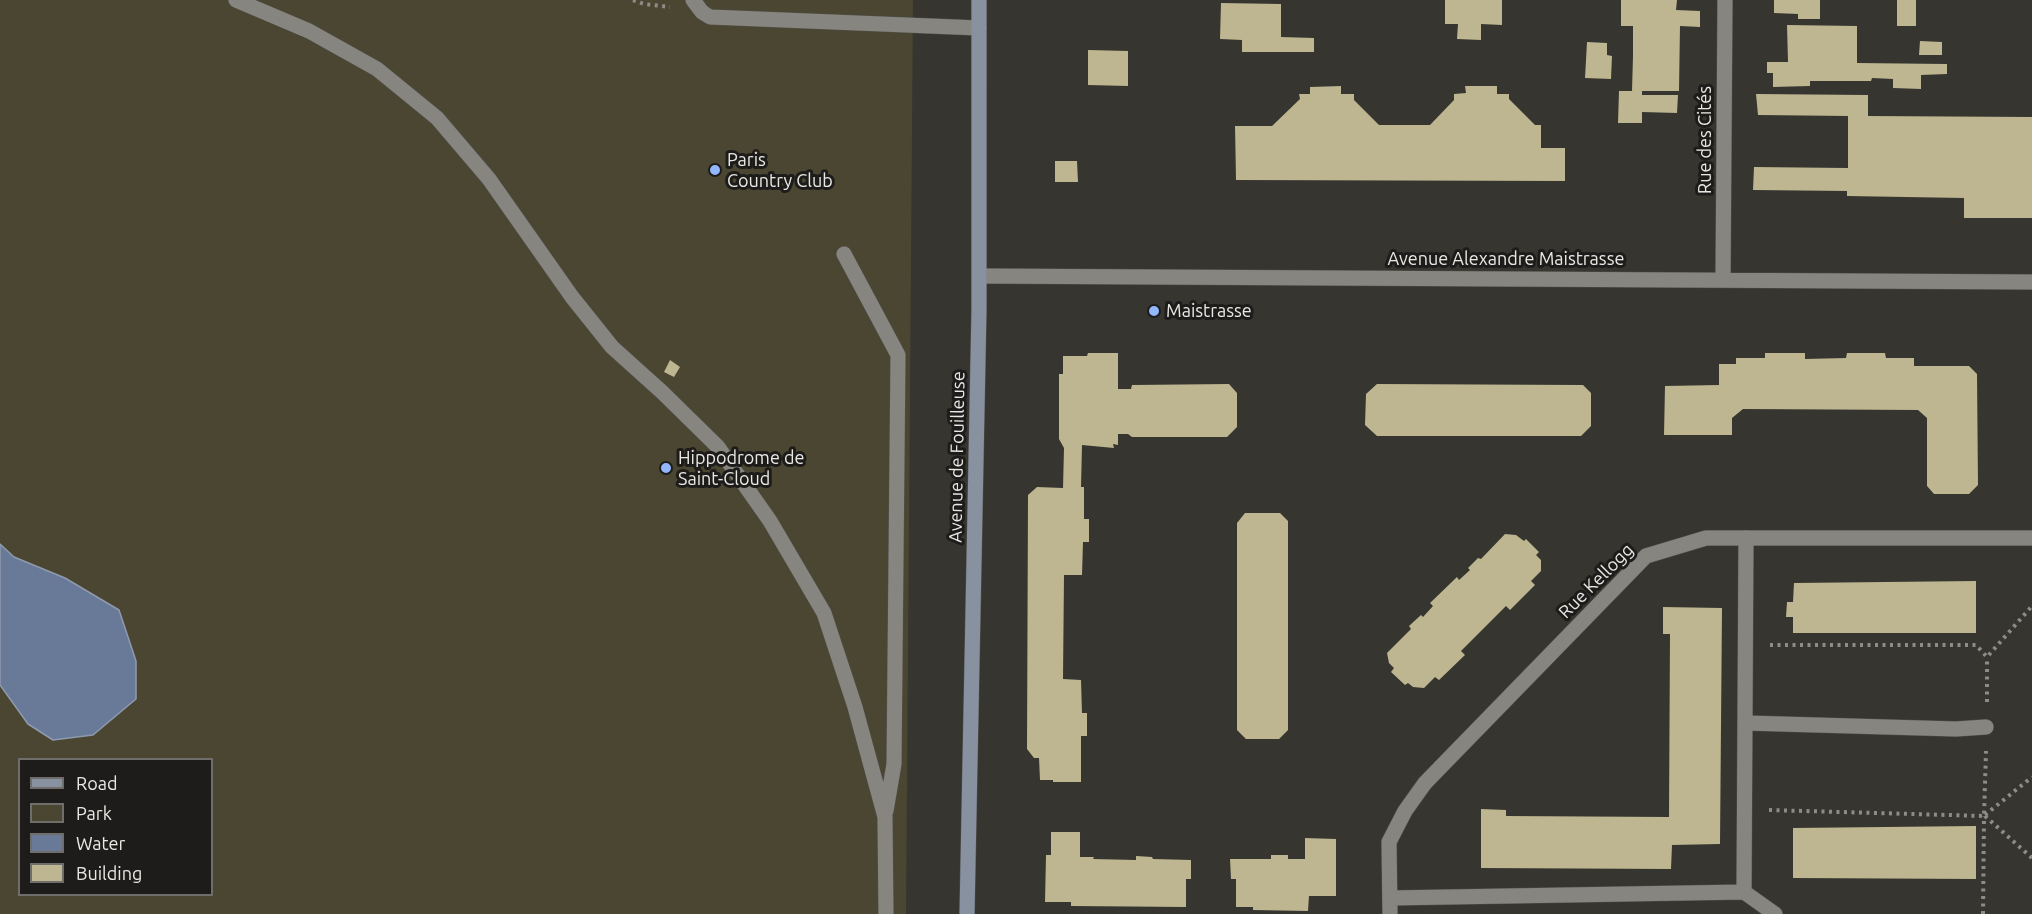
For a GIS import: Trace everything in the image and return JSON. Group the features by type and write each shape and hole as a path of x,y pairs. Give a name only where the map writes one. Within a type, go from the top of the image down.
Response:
{"street":[{"path":"236,0 309,31 376,69 437,118 489,179 572,297 612,347 718,447 770,521 824,613 855,707 885,817"},
{"name":"Avenue de Fouilleuse","path":"967,914 980,276 979,0"},
{"name":"Rue des Cités","path":"1723,279 1725,0"},
{"path":"696,4 711,17 979,28"},
{"path":"844,254 898,355 894,764 885,817 886,914"},
{"name":"Avenue Alexandre Maistrasse","path":"980,276 2032,282"},
{"name":"Rue Kellogg","path":"1390,914 1389,842 1405,811 1425,783 1647,556 1706,538 2032,538"},
{"path":"1744,892 1746,538"},
{"path":"1746,723 1956,729 1986,727"},
{"path":"1390,898 1744,892 1775,914"}],"path":[{"path":"633,0 644,4 696,4"},
{"path":"1983,914 1988,657 2032,606"},
{"path":"1745,645 1976,645 1988,657"},
{"path":"1984,816 2032,777"},
{"path":"1745,809 1984,816 2032,858"}],"green space":[{"path":"0,0 913,0 906,914 0,914"}],"water":[{"path":"0,544 14,557 65,578 119,610 136,661 136,699 93,735 53,740 28,724 0,685"}],"building":[{"path":"1445,0 1502,0 1502,25 1481,24 1481,40 1457,39 1458,24 1445,24"},
{"path":"1621,0 1677,0 1676,10 1700,11 1700,27 1680,26 1679,91 1642,91 1642,95 1678,95 1677,113 1642,112 1642,123 1618,123 1619,91 1632,91 1633,56 1633,26 1621,26"},
{"path":"1774,0 1820,0 1820,19 1798,19 1798,14 1774,13"},
{"path":"1897,0 1916,0 1916,26 1897,26"},
{"path":"1221,3 1281,4 1281,37 1314,38 1314,52 1242,52 1242,40 1220,39"},
{"path":"1787,25 1857,26 1857,63 1947,64 1947,74 1921,75 1921,89 1893,88 1893,79 1872,78 1871,81 1810,81 1810,86 1773,87 1773,73 1767,73 1767,62 1788,62"},
{"path":"1920,41 1942,42 1942,55 1919,55"},
{"path":"1587,42 1607,43 1607,55 1612,56 1611,79 1585,78"},
{"path":"1088,50 1128,51 1128,86 1088,85"},
{"path":"1341,86 1341,94 1354,94 1354,100 1379,125 1430,125 1454,100 1454,94 1466,93 1465,86 1497,86 1497,94 1509,94 1509,99 1535,125 1541,125 1541,148 1565,148 1565,181 1236,180 1235,126 1272,126 1300,99 1299,94 1310,94 1310,87"},
{"path":"1756,94 1868,95 1868,116 2032,117 2032,218 1964,218 1964,198 1847,196 1847,191 1753,190 1754,167 1848,168 1848,116 1758,115"},
{"path":"1055,161 1077,161 1078,182 1055,182"},
{"path":"1088,353 1118,353 1118,389 1131,389 1132,385 1229,384 1237,393 1237,427 1227,437 1132,437 1128,434 1118,434 1118,445 1113,444 1114,448 1082,445 1081,487 1084,487 1084,519 1089,519 1089,542 1083,542 1082,575 1064,575 1063,679 1081,680 1082,713 1087,713 1087,736 1081,736 1081,782 1053,782 1053,780 1040,780 1039,758 1034,758 1027,749 1028,495 1037,487 1063,488 1064,448 1059,439 1059,374 1063,374 1063,356 1087,356"},
{"path":"1765,353 1805,353 1805,359 1846,358 1847,353 1885,353 1886,358 1914,358 1914,366 1969,366 1977,374 1978,485 1969,494 1934,494 1927,486 1927,418 1918,410 1743,409 1732,418 1732,435 1664,435 1665,386 1719,385 1719,364 1736,364 1736,358 1765,358"},
{"path":"670,360 680,367 674,377 664,372"},
{"path":"1377,384 1583,385 1591,393 1591,426 1581,436 1377,436 1365,425 1366,394"},
{"path":"1245,513 1280,513 1288,521 1288,730 1279,739 1246,739 1237,730 1237,523"},
{"path":"1505,534 1516,535 1524,541 1526,539 1539,552 1536,555 1541,560 1541,571 1531,581 1535,585 1510,610 1506,606 1461,651 1465,655 1439,680 1435,677 1424,688 1413,687 1408,683 1405,685 1391,672 1394,668 1389,663 1387,653 1411,629 1409,626 1421,615 1423,617 1433,606 1430,603 1457,577 1459,580 1470,570 1468,568 1478,558 1481,559"},
{"path":"1976,581 1976,633 1793,633 1793,617 1786,617 1787,602 1793,602 1794,583"},
{"path":"1663,607 1722,608 1720,844 1672,845 1671,869 1481,868 1481,809 1506,810 1506,816 1669,817 1670,634 1663,634"},
{"path":"1976,826 1976,879 1793,878 1793,828"},
{"path":"1051,832 1080,832 1080,857 1136,860 1136,856 1191,860 1191,879 1186,879 1186,907 1071,906 1071,902 1045,902 1046,855 1051,855"},
{"path":"1305,838 1336,839 1336,896 1309,896 1308,911 1253,910 1253,907 1236,907 1236,879 1231,879 1230,859 1271,859 1271,855 1288,855 1288,859 1305,859"}],"place":[{"name":"Paris Country Club","path":"715,170"},
{"name":"Maistrasse","path":"1154,311"},
{"name":"Hippodrome de Saint-Cloud","path":"666,468"}]}
